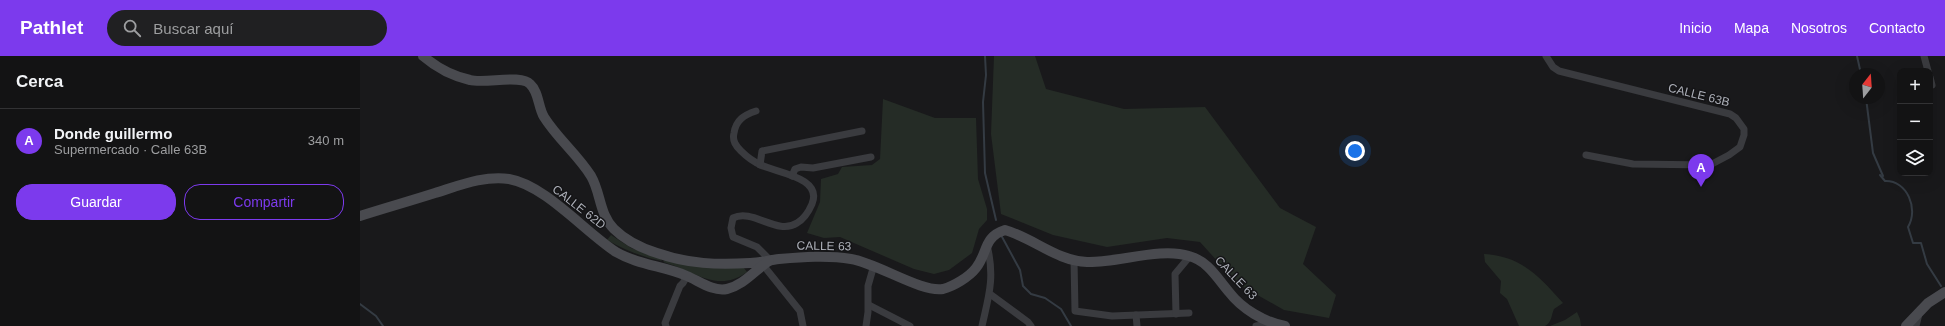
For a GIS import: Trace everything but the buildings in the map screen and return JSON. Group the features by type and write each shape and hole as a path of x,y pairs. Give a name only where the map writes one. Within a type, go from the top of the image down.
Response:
{"main road":[{"name":"CALLE 63","path":"423,56 445,71 472,81 495,82 516,79 530,83 535,90 543,114 550,126 592,178 607,220 614,230 628,241 652,252 687,261 722,264 767,263 842,258 874,265 925,287 941,289 953,285 976,269 987,244 993,236 1005,230 1021,235 1053,252 1074,260 1100,261 1171,254 1190,256 1205,264 1229,293 1247,309 1274,323 1285,326"},
{"name":"CALLE 62D","path":"360,216 464,184 484,180 509,179 520,182 544,196 617,252 636,261 687,276 712,288 727,289 742,283 767,263"},
{"path":"1906,326 1935,299 1945,292"}],"street":[{"name":"CALLE 63B","path":"1546,56 1553,67 1559,71 1730,114 1736,118 1744,129 1744,135 1740,147 1729,155 1710,165 1634,164 1586,155"},
{"path":"1924,56 1927,68"},
{"path":"756,111 746,114 738,120 733,137 736,147 760,165 807,183 813,191 814,198 810,207 798,223 788,226 781,226 757,219 738,216 733,218 733,237 757,247 800,311 803,326"},
{"path":"760,165 762,151 862,131"},
{"path":"792,176 795,169 800,167 813,168 871,157"},
{"path":"982,326 990,294 992,266 987,244"},
{"path":"1176,314 1175,274 1190,256"},
{"path":"1074,260 1075,311 1112,316 1189,313"},
{"path":"866,326 868,286 874,265"},
{"path":"666,326 665,323 680,286 687,276"},
{"path":"990,294 1028,322 1031,326"},
{"path":"868,304 910,326"},
{"path":"1916,326 1919,314"},
{"path":"1136,315 1137,326"},
{"path":"1256,326 1274,323"}],"shaded area":[{"path":"994,56 1035,56 1046,89 1124,109 1205,107 1280,208 1316,227 1303,264 1336,295 1329,318 1284,310 1238,284 1200,242 1167,238 1107,247 1053,235 1001,214 991,134"},
{"path":"883,99 935,118 976,118 978,179 987,209 987,220 979,229 972,253 949,270 934,274 914,269 840,237 824,238 807,233 820,202 821,179 838,174 842,167 872,165 880,159"},
{"path":"611,235 631,248 660,258 662,261 641,255 614,244 607,240"},
{"path":"1484,254 1509,259 1519,263 1546,284 1563,303 1554,309 1550,321 1545,326 1519,326 1507,299 1500,293 1501,281 1485,262"},
{"path":"666,259 744,268 747,272 736,278 725,281 715,281 663,262"},
{"path":"1577,312 1581,326 1550,326 1565,320"}],"waterway":[{"path":"985,56 986,75 983,102 985,173 996,220"},
{"path":"1857,56 1860,68"},
{"path":"1867,104 1873,153 1883,176"},
{"path":"1880,175 1885,181 1893,182 1899,185 1905,190 1909,197 1912,212 1908,227 1913,243 1921,243 1927,264 1941,286"},
{"path":"1001,235 1020,270 1023,286 1031,294 1045,298 1061,309 1071,326"},
{"path":"360,304 376,316 383,326"}],"place":[{"name":"Donde guillermo","path":"1701,187"}]}
